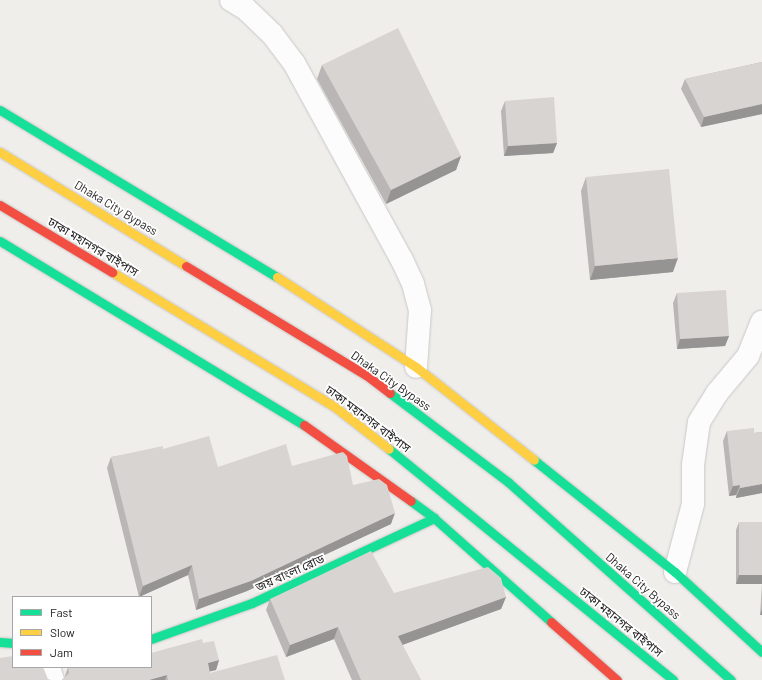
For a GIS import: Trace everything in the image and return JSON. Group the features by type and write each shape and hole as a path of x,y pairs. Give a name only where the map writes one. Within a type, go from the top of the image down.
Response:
{"main road":[{"path":"0,110 232,248 416,367 675,572 762,652"},
{"name":"Dhaka City Bypass","path":"0,152 366,375 508,482 731,680"},
{"name":"ঢাকা মহানগর বাইপাস","path":"0,205 335,407 462,506 673,680"},
{"path":"0,241 326,438 434,518 617,680"},
{"name":"জয় বাংলা রোড","path":"152,639 252,603 434,518"},
{"path":"0,642 12,643"}],"street":[{"path":"231,0 246,9 272,34 294,63 402,260 413,284 420,310 416,367"},
{"path":"675,572 693,504 693,465 699,422 717,393 748,356 762,322"},
{"path":"49,668 53,680"}],"building":[{"path":"398,28 461,156 391,190 322,65"},
{"path":"762,62 762,104 704,117 685,79"},
{"path":"554,97 557,143 508,146 505,101"},
{"path":"669,169 678,258 595,266 586,177"},
{"path":"726,290 729,336 680,339 677,293"},
{"path":"754,428 754,433 762,432 762,484 740,488 740,485 733,486 727,431"},
{"path":"209,436 218,467 286,444 292,466 343,452 347,456 353,485 379,479 387,485 395,513 251,581 199,599 192,565 143,586 111,457 163,446 163,449"},
{"path":"739,522 762,522 762,575 739,575"},
{"path":"371,551 394,593 488,567 501,578 506,597 398,636 421,680 361,680 338,627 290,645 270,599"},
{"path":"202,639 203,643 214,641 219,660 208,663 210,673 277,655 285,680 168,680 167,675 149,680 62,680 69,673 68,668 152,668 152,653"},
{"path":"12,656 12,668 43,668 48,679 51,680 0,680 0,658"}],"traffic: fast":[{"path":"0,110 277,277"},
{"path":"0,241 304,425"},
{"path":"390,393 508,482 731,680"},
{"path":"389,449 673,680"},
{"path":"534,460 675,572 762,652"},
{"path":"411,501 434,518 551,622"},
{"path":"152,639 252,603 434,518"},
{"path":"0,642 12,643"}],"traffic: slow":[{"path":"0,152 186,266"},
{"path":"112,272 335,407 389,449"},
{"path":"277,277 416,367 534,460"}],"traffic: jam":[{"path":"0,205 112,272"},
{"path":"186,266 366,375 390,393"},
{"path":"304,425 411,501"},
{"path":"551,622 617,680"}]}
